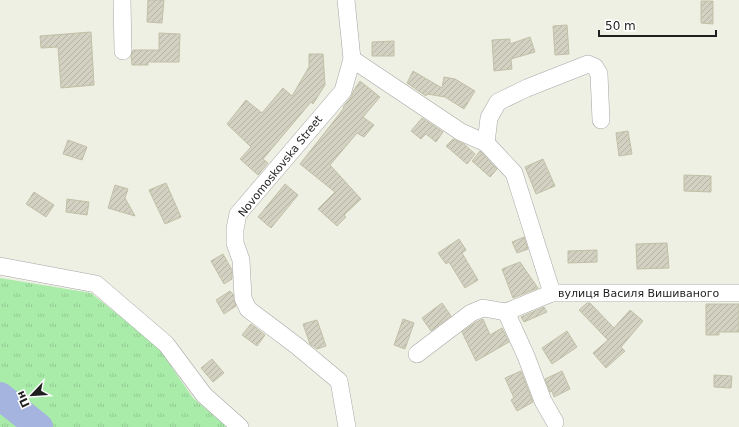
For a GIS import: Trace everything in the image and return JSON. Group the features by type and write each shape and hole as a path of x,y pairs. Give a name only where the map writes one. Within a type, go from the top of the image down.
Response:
{"street":[{"path":"122,0 123,51"},
{"path":"346,0 352,59"},
{"name":"вулиця Василя Вишиваного","path":"352,59 461,132 486,143 514,173 552,293 739,293"},
{"name":"Novomoskovska Street","path":"347,427 338,381 297,346 248,309 243,298 241,260 235,243 235,229 238,214 343,91 352,59"},
{"path":"486,143 489,118 498,102 527,88 588,64 595,67 599,74 602,120"},
{"path":"0,266 96,284 166,344 204,395 240,427"},
{"path":"417,354 471,313 483,308 506,312 552,293"},
{"path":"506,312 526,356 543,401 555,422"}],"green space":[{"path":"0,278 91,293 157,346 193,398 227,427 0,427"}],"building":[{"path":"148,0 164,0 162,23 147,22"},
{"path":"701,1 713,1 713,24 701,23"},
{"path":"567,25 569,54 555,55 553,26"},
{"path":"91,32 94,85 61,88 58,47 41,48 40,36"},
{"path":"159,33 180,34 179,62 148,62 148,65 132,65 131,56 133,50 159,50"},
{"path":"530,37 535,52 511,59 512,69 494,71 492,40 510,39 510,44"},
{"path":"394,41 394,56 372,56 372,42"},
{"path":"309,54 323,54 325,85 313,104 311,102 263,159 268,163 258,175 240,159 251,147 227,124 246,100 262,113 283,88 292,96 309,67"},
{"path":"413,71 442,88 444,77 455,79 475,91 464,109 445,97 427,94 426,96 407,83"},
{"path":"360,81 380,97 363,117 374,125 364,137 357,133 330,165 361,199 344,215 346,217 337,226 318,209 335,192 300,164 344,108 343,107 351,97"},
{"path":"422,118 443,132 436,142 426,134 421,139 411,131"},
{"path":"628,131 632,154 619,156 616,133"},
{"path":"453,139 464,144 475,154 467,164 446,146"},
{"path":"68,140 87,147 82,160 63,154"},
{"path":"480,151 497,169 490,177 472,161"},
{"path":"543,159 555,186 536,194 525,167"},
{"path":"684,175 711,176 711,192 684,191"},
{"path":"166,183 181,217 165,224 149,190"},
{"path":"285,184 298,195 271,228 258,217"},
{"path":"115,185 128,189 125,198 135,216 108,208"},
{"path":"34,192 54,205 46,217 26,204"},
{"path":"67,199 89,202 87,215 66,212"},
{"path":"524,237 528,249 517,253 512,242"},
{"path":"459,239 466,250 462,253 478,280 465,288 449,262 446,264 438,253"},
{"path":"667,243 669,268 637,269 636,244"},
{"path":"597,250 597,262 568,263 568,251"},
{"path":"223,254 232,270 232,279 224,284 211,261"},
{"path":"520,262 538,288 513,298 502,269"},
{"path":"230,291 233,294 236,306 224,314 216,300"},
{"path":"442,303 451,316 431,331 422,318"},
{"path":"587,303 590,303 614,328 630,310 643,321 621,347 625,351 606,368 593,353 608,340 579,310"},
{"path":"706,304 739,304 739,332 719,332 719,335 706,335"},
{"path":"544,307 547,312 524,322 521,317"},
{"path":"403,319 414,323 405,349 394,345"},
{"path":"483,319 490,335 502,328 509,342 476,361 462,332"},
{"path":"317,320 326,346 317,349 310,344 303,324"},
{"path":"251,324 265,335 257,346 242,335"},
{"path":"567,331 577,347 552,364 542,348"},
{"path":"212,359 224,373 213,382 201,368"},
{"path":"521,371 533,402 517,411 511,400 514,398 505,378"},
{"path":"562,371 570,389 554,397 552,391 550,392 545,379"},
{"path":"714,375 732,376 731,388 714,387"}],"waterway":[{"path":"0,396 39,427"}]}
